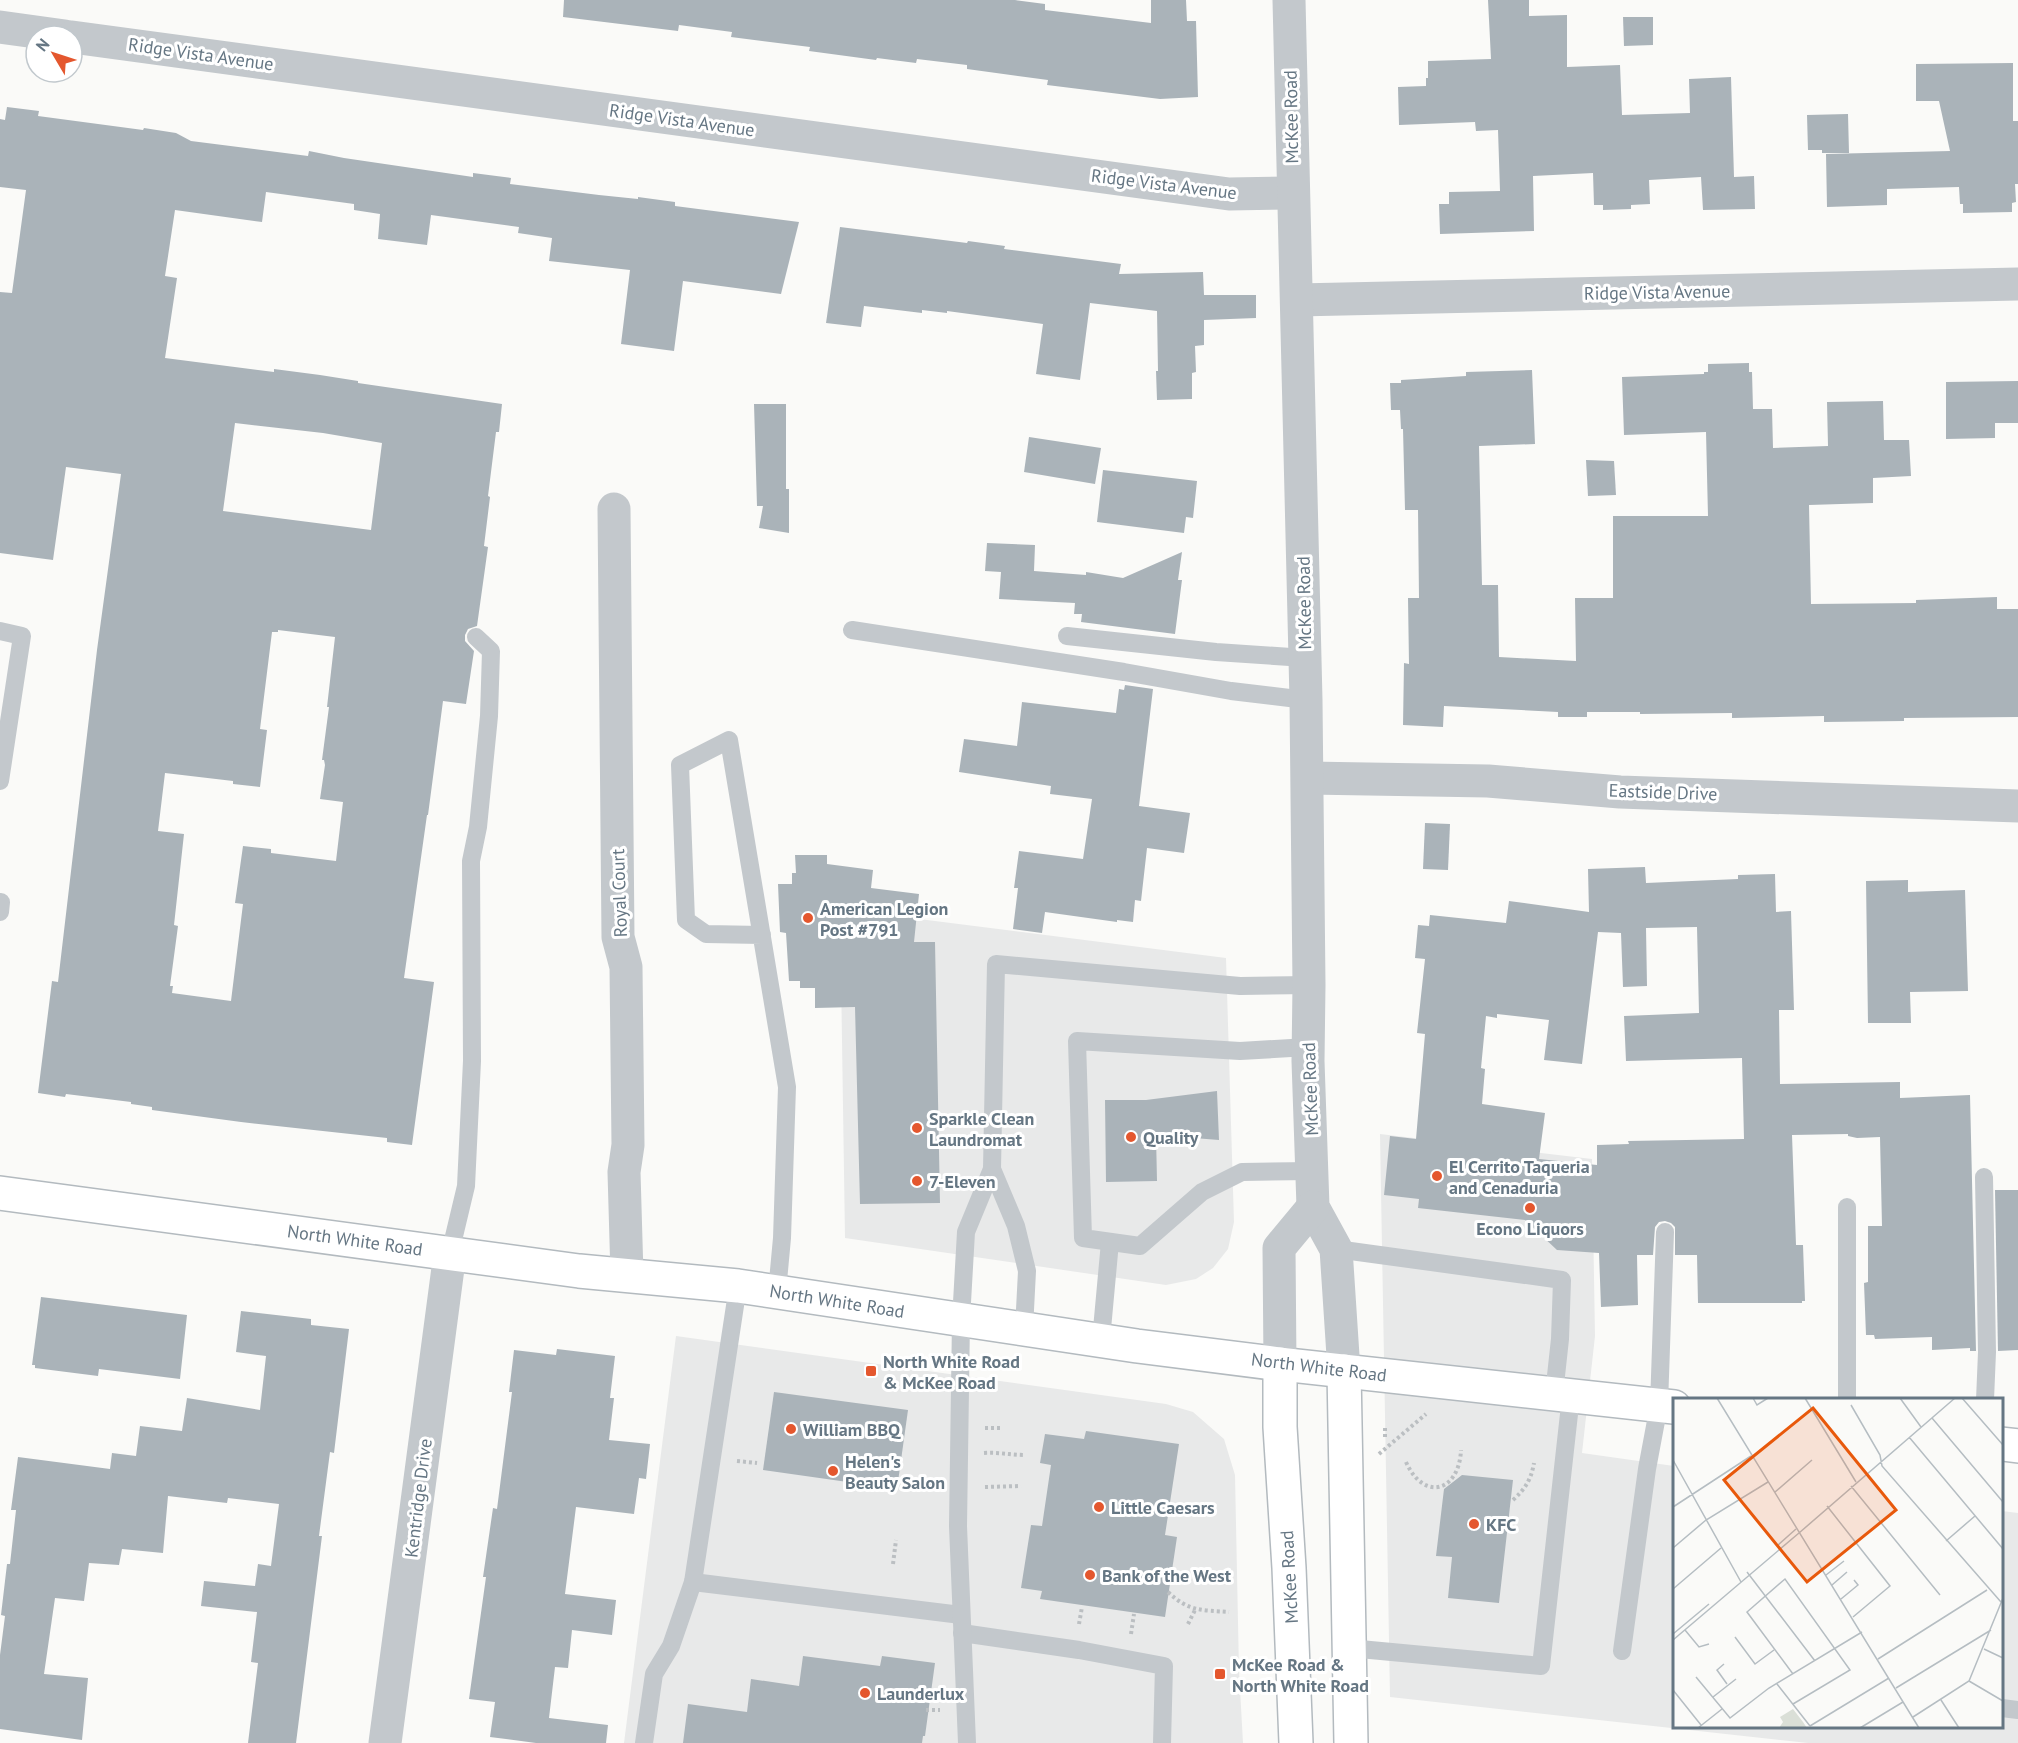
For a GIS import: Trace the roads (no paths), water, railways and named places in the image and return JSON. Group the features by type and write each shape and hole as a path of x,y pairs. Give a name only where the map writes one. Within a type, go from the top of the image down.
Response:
{"main road":[{"name":"North White Road","path":"0,1193 579,1271 738,1286 961,1320 1280,1364 1667,1406"},
{"name":"McKee Road","path":"1280,1364 1280,1427 1289,1568 1296,1743"},
{"name":"McKee Road","path":"1344,1371 1351,1743"},
{"path":"2003,1444 2018,1446"}],"street":[{"name":"McKee Road","path":"1289,0 1308,778 1308,1047 1312,1207 1336,1250 1344,1371"},
{"path":"0,27 24,30"},
{"name":"Ridge Vista Avenue","path":"84,39 1217,192 1293,193"},
{"name":"Ridge Vista Avenue","path":"1297,300 2018,284"},
{"name":"Royal Court","path":"614,509 618,937 626,967 628,1145 624,1172 627,1275"},
{"name":"Eastside Drive","path":"1308,778 1488,781 1620,792 2018,806"},
{"name":"McKee Road","path":"1280,1364 1279,1248 1312,1207"},
{"name":"Kentridge Drive","path":"385,1743 450,1252"}],"lane":[{"path":"852,630 1231,691 1306,700"},
{"path":"0,631 22,636 0,781"},
{"path":"1067,636 1216,652 1305,658"},
{"path":"450,1252 466,1186 472,1061 471,861 478,827 489,716 491,651 476,637"},
{"path":"762,935 706,934 687,920 680,765 729,740 762,935 787,1087 782,1238 777,1292"},
{"path":"0,902 2,902 0,912"},
{"path":"967,1743 957,1526 961,1320 966,1232 992,1169 996,964 1240,986 1309,985"},
{"path":"1308,1047 1240,1051 1077,1041 1083,1238 1140,1246 1202,1192 1242,1172 1312,1171"},
{"path":"992,1169 1016,1226 1027,1271 1024,1329"},
{"path":"1984,1177 1987,1352 1985,1398"},
{"path":"1847,1207 1847,1398"},
{"path":"1622,1652 1647,1469 1667,1406 1665,1232"},
{"path":"1101,1340 1110,1242"},
{"path":"1336,1250 1562,1280 1560,1339 1562,1395 1541,1666 1348,1648"},
{"path":"644,1743 654,1674 671,1646 693,1582 738,1286"},
{"path":"693,1582 962,1624 1164,1666 1162,1743"},
{"path":"2003,1708 2018,1710"}],"place":[{"name":"American Legion Post #791","path":"808,918"},
{"name":"Sparkle Clean Laundromat","path":"917,1128"},
{"name":"Quality","path":"1131,1137"},
{"name":"El Cerrito Taqueria and Cenaduria","path":"1437,1176"},
{"name":"7-Eleven","path":"917,1181"},
{"name":"Econo Liquors","path":"1530,1208"},
{"name":"North White Road & McKee Road","path":"871,1371"},
{"name":"William BBQ","path":"791,1429"},
{"name":"Helen's Beauty Salon","path":"833,1471"},
{"name":"Little Caesars","path":"1099,1507"},
{"name":"KFC","path":"1474,1524"},
{"name":"Bank of the West","path":"1090,1575"},
{"name":"McKee Road & North White Road","path":"1220,1674"},
{"name":"Launderlux","path":"865,1693"}]}
